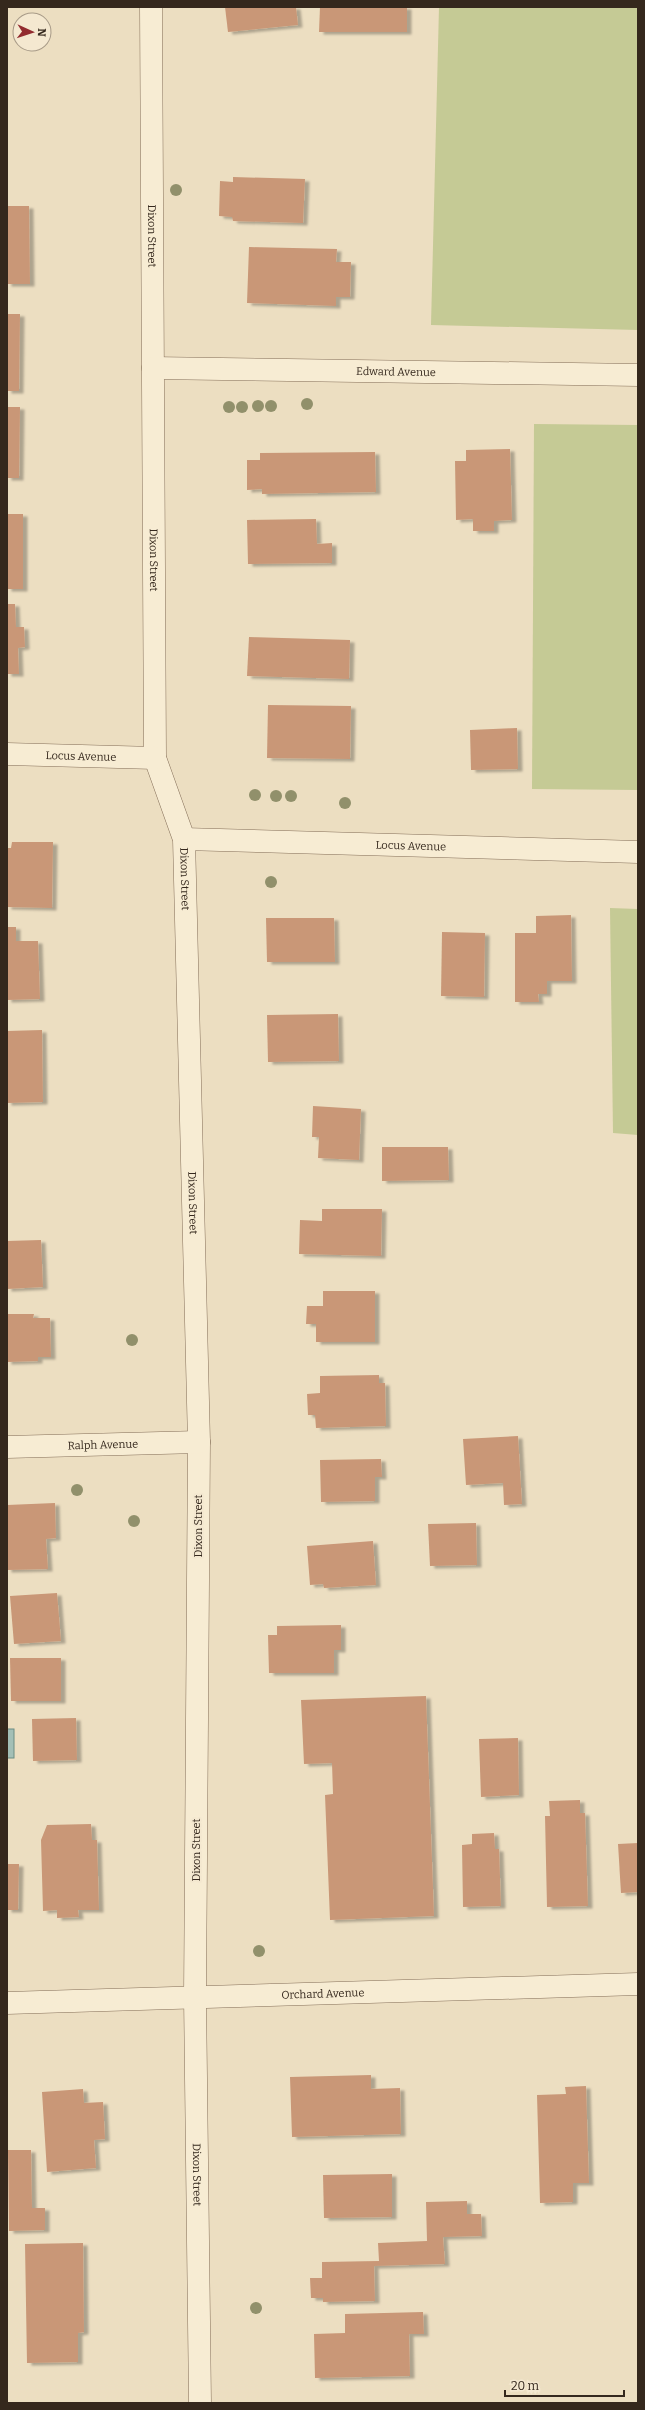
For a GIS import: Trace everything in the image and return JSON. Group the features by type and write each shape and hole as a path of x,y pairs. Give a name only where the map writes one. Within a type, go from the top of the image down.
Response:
{"street":[{"name":"Dixon Street","path":"152,7 155,758 184,840 199,1442 195,1996 200,2403"},
{"name":"Edward Avenue","path":"153,368 638,375"},
{"name":"Locus Avenue","path":"7,754 155,758"},
{"name":"Locus Avenue","path":"184,840 638,852"},
{"name":"Ralph Avenue","path":"7,1447 199,1442"},
{"name":"Orchard Avenue","path":"7,2003 195,1996 638,1984"}],"green space":[{"path":"439,7 638,7 638,330 431,325"},
{"path":"534,424 638,425 638,790 532,789"},
{"path":"610,908 638,909 638,1135 613,1133"}],"water":[{"path":"7,1729 14,1729 14,1758 7,1758"}],"building":[{"path":"225,7 296,7 298,25 228,32"},
{"path":"320,7 407,7 407,32 319,32"},
{"path":"233,177 305,179 303,223 233,221 232,217 219,216 220,181 233,182"},
{"path":"7,206 29,206 30,284 7,284"},
{"path":"249,247 337,249 336,262 351,262 350,297 336,297 336,306 247,303"},
{"path":"7,314 20,314 19,391 7,391"},
{"path":"7,407 20,407 19,478 7,478"},
{"path":"510,449 512,520 494,521 494,531 473,531 473,519 456,520 455,461 466,461 466,450"},
{"path":"375,452 376,492 262,494 262,489 247,490 247,460 260,460 260,453"},
{"path":"7,514 23,514 23,589 7,589"},
{"path":"316,519 317,544 332,543 332,563 248,564 247,520"},
{"path":"7,604 15,604 16,627 24,627 25,647 18,648 19,674 7,674"},
{"path":"249,637 350,640 349,679 247,676"},
{"path":"268,705 351,706 350,759 267,758"},
{"path":"517,728 518,769 471,770 470,730"},
{"path":"12,842 53,842 52,908 7,907 7,848 11,848"},
{"path":"571,915 572,981 547,981 547,994 538,994 539,1002 515,1002 515,933 536,933 536,916"},
{"path":"266,918 334,918 335,962 267,962"},
{"path":"7,927 16,927 16,941 38,941 40,999 7,1000"},
{"path":"442,932 485,933 484,997 441,996"},
{"path":"338,1014 339,1061 268,1062 267,1015"},
{"path":"42,1030 43,1102 7,1103 7,1031"},
{"path":"313,1106 361,1109 359,1160 318,1158 319,1137 312,1137"},
{"path":"382,1147 448,1147 449,1180 382,1181"},
{"path":"322,1209 382,1209 381,1256 299,1254 300,1220 322,1221"},
{"path":"41,1240 43,1287 7,1289 7,1241"},
{"path":"323,1291 375,1291 375,1342 316,1342 316,1324 306,1324 307,1306 323,1306"},
{"path":"7,1314 34,1314 33,1318 50,1318 51,1357 38,1357 38,1361 7,1362"},
{"path":"379,1375 379,1383 385,1383 386,1426 316,1428 315,1415 308,1415 307,1394 320,1393 320,1376"},
{"path":"518,1436 522,1504 504,1505 503,1483 466,1485 463,1439"},
{"path":"381,1459 382,1477 375,1477 375,1501 321,1502 320,1460"},
{"path":"55,1503 56,1538 46,1539 48,1569 7,1570 7,1505"},
{"path":"476,1523 477,1565 430,1566 428,1524"},
{"path":"373,1541 376,1585 324,1588 323,1584 310,1585 307,1546"},
{"path":"57,1593 61,1641 14,1644 10,1596"},
{"path":"341,1625 341,1650 334,1650 334,1673 269,1673 268,1635 277,1635 277,1626"},
{"path":"10,1658 61,1658 61,1701 11,1701"},
{"path":"426,1696 434,1916 330,1920 325,1795 333,1794 332,1763 304,1764 301,1700"},
{"path":"76,1718 77,1760 33,1761 32,1719"},
{"path":"518,1738 519,1795 481,1797 479,1739"},
{"path":"580,1800 580,1813 585,1813 588,1906 547,1907 545,1816 550,1816 549,1801"},
{"path":"91,1824 92,1840 97,1840 99,1910 78,1910 79,1917 57,1918 57,1910 43,1911 41,1840 47,1825"},
{"path":"494,1833 495,1849 499,1849 501,1906 463,1907 462,1845 472,1844 472,1834"},
{"path":"638,1843 638,1892 621,1893 618,1844"},
{"path":"7,1864 19,1864 18,1910 7,1910"},
{"path":"371,2075 371,2089 400,2088 401,2134 292,2137 290,2077"},
{"path":"586,2086 589,2183 573,2183 573,2202 540,2203 537,2095 566,2094 565,2087"},
{"path":"83,2089 84,2103 103,2102 105,2139 94,2140 96,2168 47,2172 42,2092"},
{"path":"8,2150 31,2150 32,2208 45,2208 45,2230 9,2231"},
{"path":"392,2174 392,2217 324,2218 323,2175"},
{"path":"467,2201 467,2214 481,2214 482,2236 443,2237 445,2264 374,2266 375,2301 323,2302 323,2298 311,2298 310,2278 322,2278 322,2262 379,2261 378,2243 427,2241 426,2202"},
{"path":"83,2243 84,2332 78,2333 78,2362 27,2363 25,2244"},
{"path":"423,2312 424,2334 409,2334 410,2376 315,2378 314,2334 345,2333 345,2314"}]}
